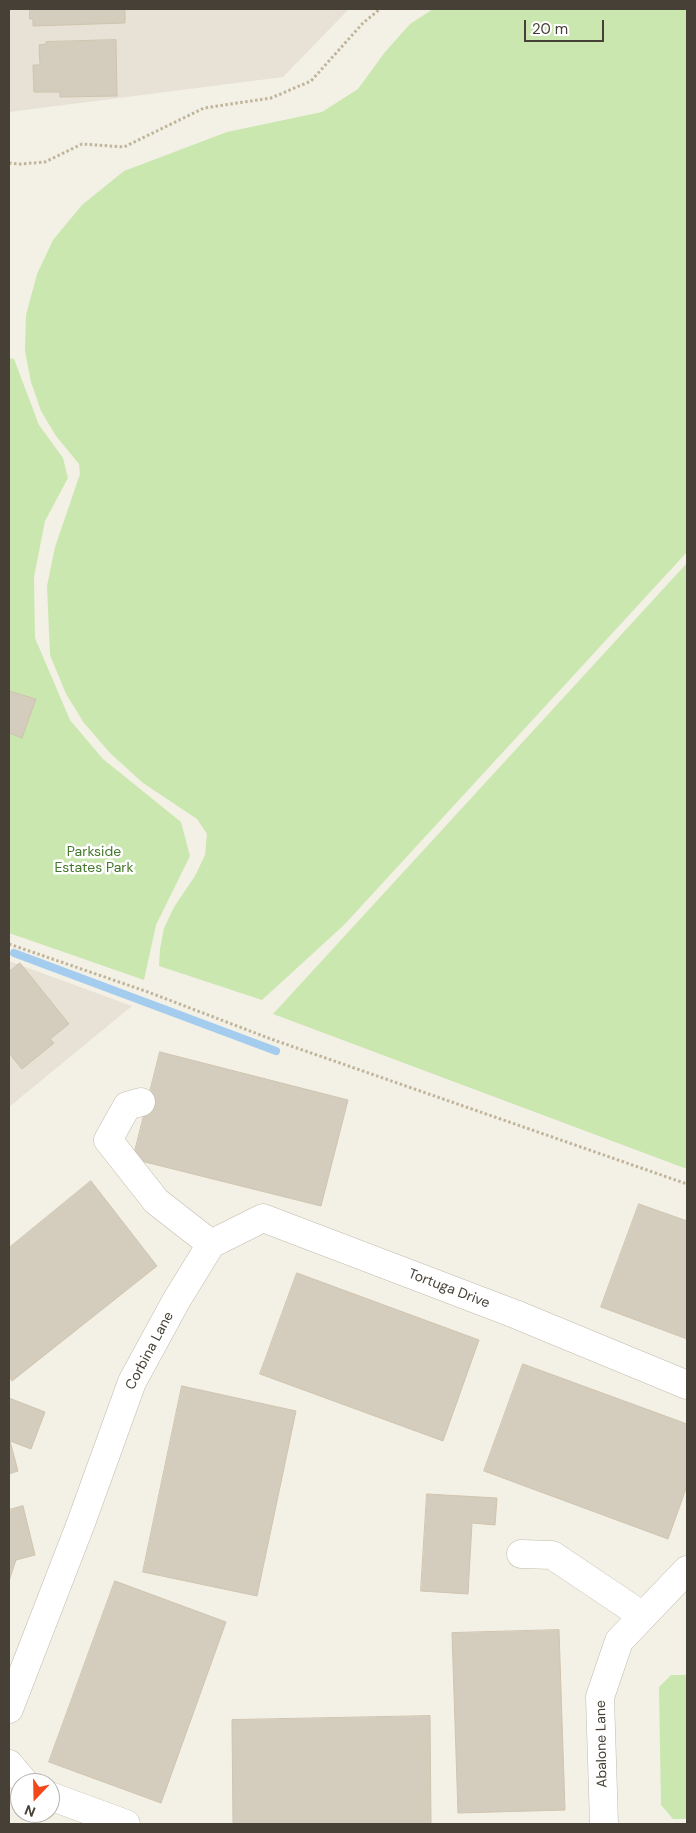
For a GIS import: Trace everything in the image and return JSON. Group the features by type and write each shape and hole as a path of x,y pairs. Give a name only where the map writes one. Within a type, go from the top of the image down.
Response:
{"street":[{"path":"141,1102 127,1106 108,1140 156,1201 211,1244"},
{"name":"Tortuga Drive","path":"211,1244 263,1218 516,1314 687,1385"},
{"name":"Corbina Lane","path":"9,1709 81,1523 132,1382 176,1301 211,1244"},
{"path":"521,1554 552,1554 643,1616"},
{"name":"Abalone Lane","path":"604,1824 600,1697 619,1641 687,1570"},
{"path":"60,1800 126,1824"}],"path":[{"path":"9,163 45,162 82,144 124,147 204,108 271,98 311,81 363,23 380,9"},
{"path":"9,944 148,992 271,1039 687,1184"}],"shaded area":[{"path":"9,9 349,9 283,77 9,112"},
{"path":"9,961 132,1006 9,1107"}],"green space":[{"path":"433,9 687,9 687,552 344,925 262,1000 159,966 164,928 174,907 195,876 205,855 207,834 197,819 143,783 111,754 84,723 66,694 50,655 47,586 55,547 80,474 79,464 56,436 41,411 31,382 25,351 26,315 37,274 53,240 82,205 124,171 227,132 322,112 358,89 385,52 410,24"},
{"name":"Parkside Estates Park","path":"9,358 14,359 39,425 63,458 68,478 45,521 34,577 35,638 70,720 103,759 181,822 190,856 156,925 144,980 9,933"},
{"path":"687,563 687,1169 273,1014"},
{"path":"671,1675 687,1675 687,1819 673,1819 661,1805 659,1687"}],"building":[{"path":"30,9 125,9 125,23 33,26 33,19 30,19"},
{"path":"116,40 117,96 60,97 60,92 34,92 33,65 40,65 39,45 46,44 46,42"},
{"path":"9,691 36,699 22,738 9,733"},
{"path":"20,963 69,1024 50,1039 54,1043 22,1069 9,1053 9,972"},
{"path":"160,1052 348,1100 321,1206 133,1159"},
{"path":"91,1181 157,1266 12,1381 9,1376 9,1248"},
{"path":"639,1204 687,1221 687,1339 601,1307"},
{"path":"297,1273 479,1340 443,1441 260,1374"},
{"path":"523,1364 687,1424 687,1486 668,1539 484,1471"},
{"path":"182,1386 296,1411 257,1596 143,1572"},
{"path":"9,1398 45,1412 31,1449 10,1441 18,1471 9,1474"},
{"path":"427,1494 497,1498 495,1525 472,1523 468,1594 421,1591"},
{"path":"23,1506 35,1555 16,1560 9,1581 9,1510"},
{"path":"115,1581 226,1622 161,1803 49,1762"},
{"path":"559,1630 565,1810 458,1813 452,1633"},
{"path":"430,1716 431,1824 233,1824 232,1720"}],"waterway":[{"path":"14,953 276,1051"}]}
